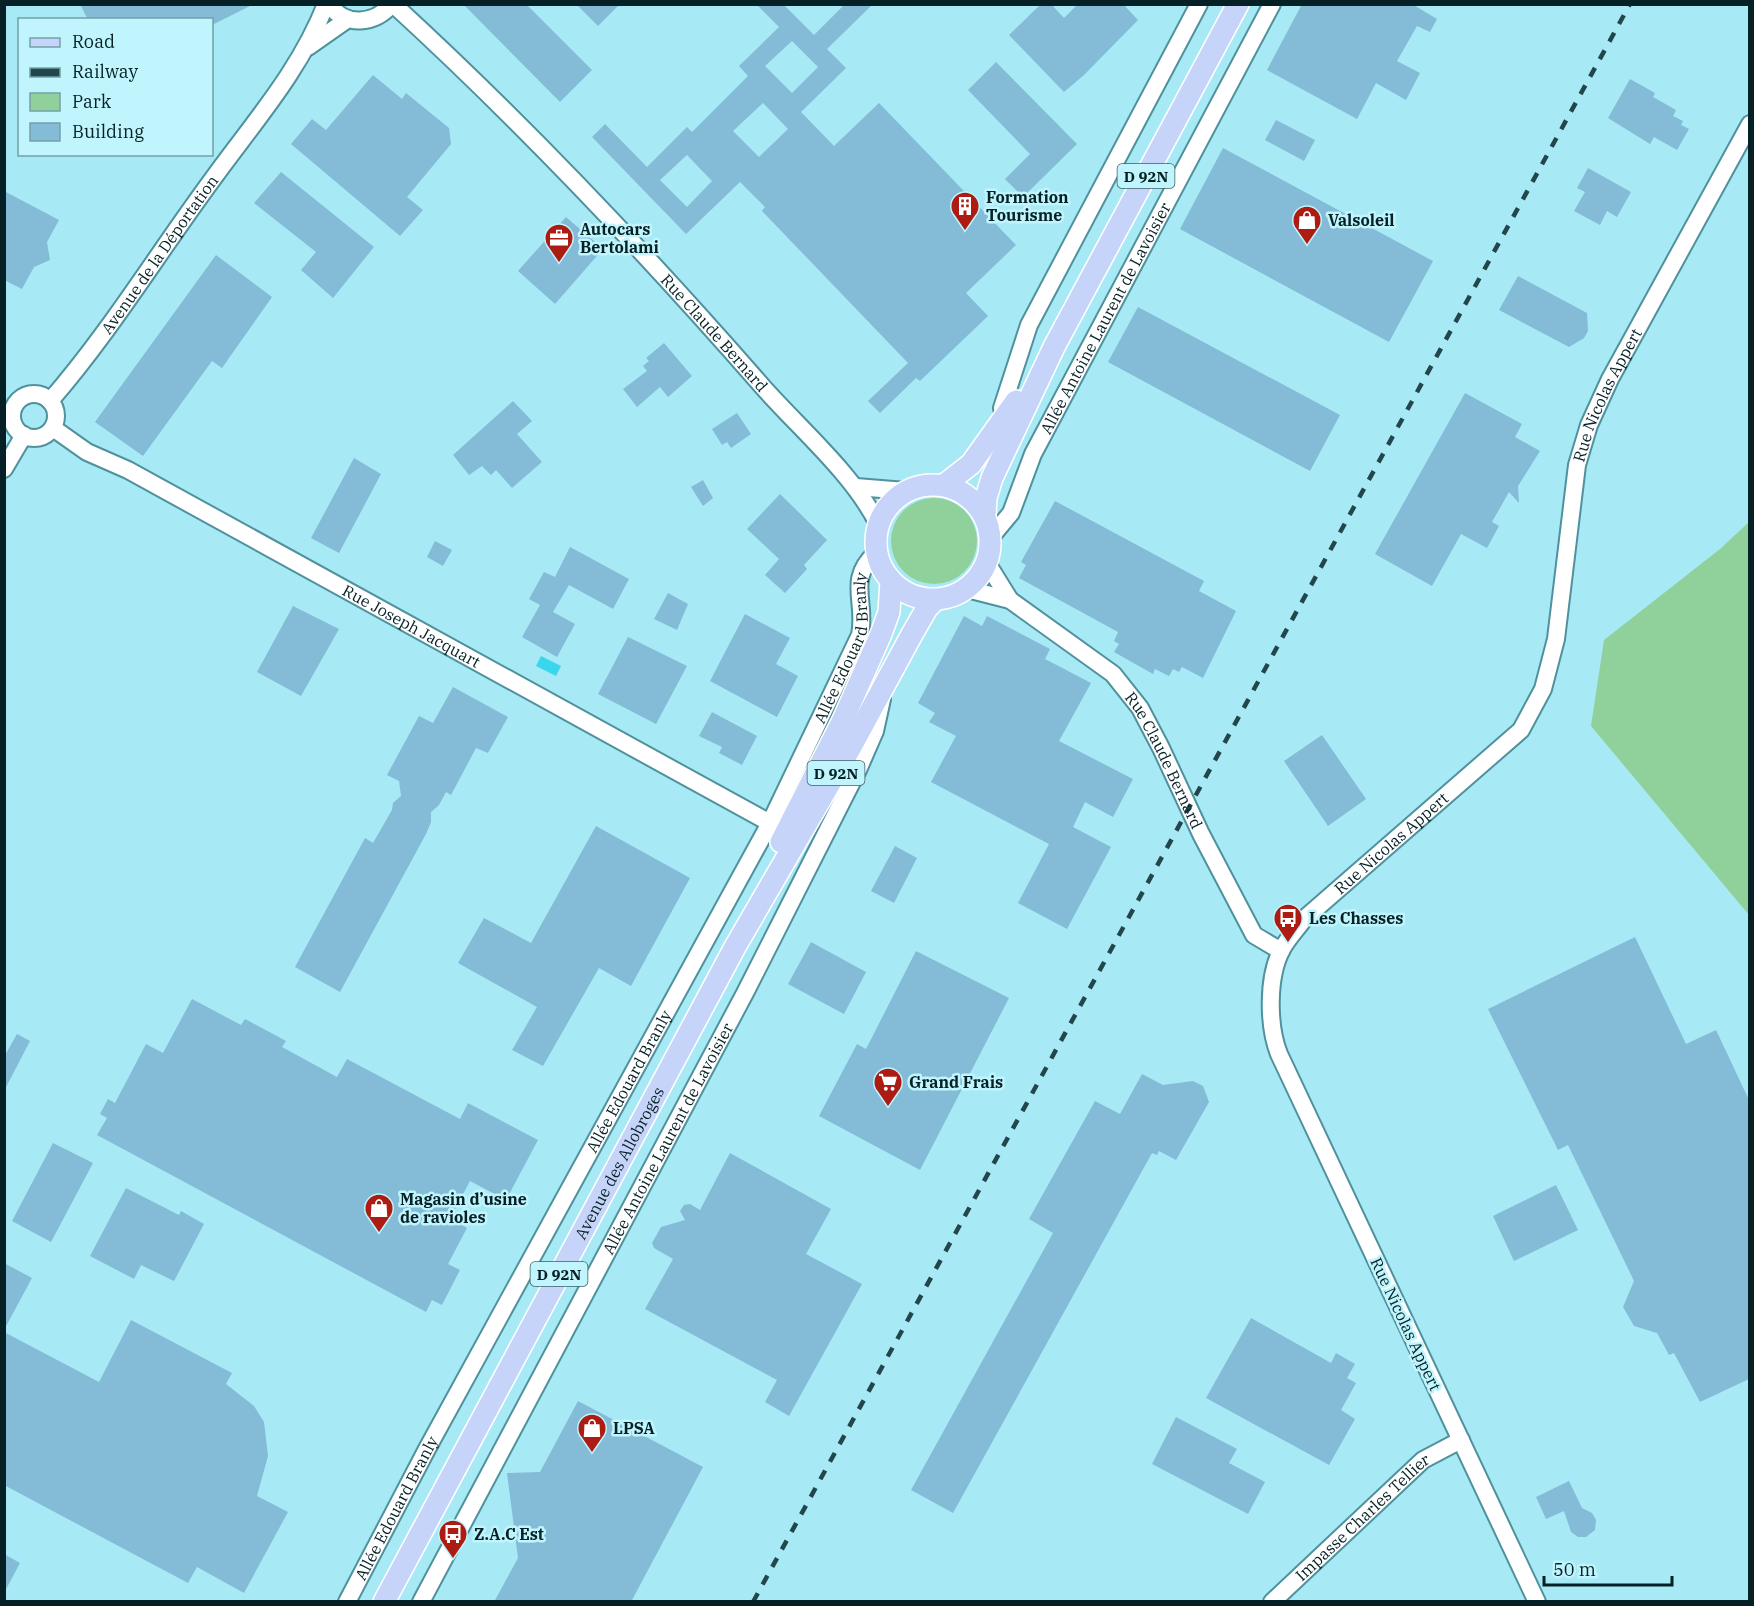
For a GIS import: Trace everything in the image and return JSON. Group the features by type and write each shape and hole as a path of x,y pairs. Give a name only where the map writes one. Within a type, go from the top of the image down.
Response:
{"main road":[{"name":"D 92N","path":"985,515 986,498 992,478 1054,347 1238,4"},
{"name":"D 92N","path":"944,485 971,464 1054,347"},
{"path":"931,484 944,485 968,495 985,515 991,537 987,563 979,577 967,589 952,597 935,600 911,595 891,581 876,553 878,524 885,511 906,491 931,484"},
{"name":"Avenue des Allobroges","path":"735,947 774,856 842,722 867,666 889,612 891,581"},
{"name":"Avenue des Allobroges","path":"384,1602 735,947 852,745 927,608 935,600"}],"street":[{"path":"307,47 327,4 348,19 368,20 386,12 392,4"},
{"name":"Rue Claude Bernard","path":"392,4 498,104 616,222 805,434 856,487 878,524"},
{"path":"1004,418 1002,408 1029,325 1198,4"},
{"name":"Allée Antoine Laurent de Lavoisier","path":"991,537 1011,513 1033,453 1272,4"},
{"path":"307,47 348,19"},
{"name":"Avenue de la Déportation","path":"50,401 96,343 213,178 266,109 307,47"},
{"name":"Rue Nicolas Appert","path":"1537,1602 1273,1040 1271,990 1281,951 1304,919 1521,730 1543,690 1556,639 1577,465 1589,425 1610,379 1749,124"},
{"path":"32,394 42,396 50,401 55,409 56,419 53,428 40,437 24,435 13,420 15,406 22,398 32,394"},
{"name":"Rue Joseph Jacquart","path":"53,428 87,452 128,470 770,823"},
{"path":"4,469 24,435"},
{"path":"856,487 906,491"},
{"name":"Allée Edouard Branly","path":"347,1602 427,1449 770,823 860,635 863,620 858,586 860,574 876,553"},
{"name":"Rue Claude Bernard","path":"987,563 1010,600"},
{"name":"Rue Claude Bernard","path":"967,589 1010,600 1113,674 1140,708 1201,834 1254,935 1281,951"},
{"path":"858,770 848,726 860,699 867,666"},
{"name":"Allée Antoine Laurent de Lavoisier","path":"421,1602 745,993 858,770 875,731 883,686"},
{"name":"Impasse Charles Tellier","path":"1272,1602 1423,1460 1461,1440"}],"green space":[{"path":"934,498 951,501 965,510 974,524 977,541 974,558 965,572 951,581 934,584 917,581 903,572 894,558 891,541 894,524 903,510 917,501"},
{"path":"1749,522 1749,915 1591,726 1604,640 1720,549"}],"water":[{"path":"541,656 561,666 556,676 536,666"}],"building":[{"path":"80,4 254,4 213,24 213,18 87,18"},
{"path":"463,4 526,4 592,70 560,102"},
{"path":"576,4 620,4 598,26"},
{"path":"756,4 783,4 814,35 845,4 873,4 827,49 846,68 801,112 834,146 879,103 1016,245 966,293 988,316 920,381 916,378 880,413 868,401 908,363 762,211 765,207 740,182 686,234 592,137 605,124 647,167 687,127 692,132 748,76 739,66 779,27","holes":["792,41 818,67 792,93 765,66","763,103 788,129 759,157 733,131","687,155 712,181 687,207 660,180"]},
{"path":"1041,4 1051,4 1064,18 1078,4 1123,4 1138,20 1064,92 1009,35"},
{"path":"1302,4 1412,4 1437,19 1430,32 1417,26 1397,61 1420,73 1406,100 1376,83 1357,119 1267,70"},
{"path":"996,62 1077,144 1023,197 1005,179 1030,154 968,90"},
{"path":"373,75 402,99 406,93 449,128 451,144 407,197 423,210 400,236 291,144 312,119 326,130"},
{"path":"1630,79 1655,93 1653,97 1676,110 1673,116 1683,121 1681,125 1689,129 1677,150 1654,137 1650,144 1608,118"},
{"path":"1276,120 1315,140 1304,161 1265,140"},
{"name":"Valsoleil","path":"1223,148 1433,261 1389,342 1180,229"},
{"path":"1588,168 1631,192 1617,217 1607,211 1600,225 1574,211 1585,192 1577,188"},
{"path":"281,172 374,247 333,298 301,270 316,252 254,203"},
{"path":"4,191 59,220 47,242 50,260 34,267 22,289 4,280"},
{"path":"566,217 603,249 555,304 518,271"},
{"path":"216,255 272,297 222,368 212,361 143,456 95,422"},
{"path":"1518,276 1587,313 1588,331 1584,338 1569,347 1499,310"},
{"path":"1138,307 1340,415 1310,471 1108,362"},
{"path":"664,343 692,376 668,397 660,387 637,407 623,389 647,371 643,366 649,361 646,358"},
{"path":"1465,393 1522,424 1515,437 1540,451 1518,486 1519,503 1509,492 1492,522 1499,526 1487,548 1461,534 1432,586 1375,554"},
{"path":"513,401 532,421 517,434 542,462 512,488 496,470 491,475 482,466 469,475 453,455"},
{"path":"737,413 751,434 731,448 727,442 722,445 712,429"},
{"path":"354,458 381,474 339,553 311,538"},
{"path":"703,480 713,498 703,506 691,487"},
{"path":"780,494 827,540 804,565 807,569 785,593 765,575 779,559 747,529"},
{"path":"1055,501 1204,581 1199,591 1236,611 1203,678 1182,667 1179,672 1173,669 1169,676 1155,669 1153,674 1114,652 1119,644 1114,641 1118,632 1019,578 1026,565 1021,562"},
{"path":"435,541 452,550 443,566 427,557"},
{"path":"570,547 629,579 613,609 569,585 553,612 575,624 557,657 522,637 540,605 529,599 544,572 555,577"},
{"path":"668,593 688,604 677,630 654,619"},
{"path":"293,606 339,629 301,696 257,672"},
{"path":"745,614 790,638 776,664 798,676 777,717 710,681"},
{"path":"964,616 982,626 987,616 1050,649 1045,659 1091,683 1059,741 1133,779 1113,817 1085,802 1073,827 1111,847 1067,929 1018,903 1049,844 931,782 956,736 929,722 935,713 918,703"},
{"path":"628,637 687,666 656,724 598,694"},
{"path":"453,687 508,717 488,753 476,748 451,795 446,792 439,805 431,812 431,822 426,834 340,992 295,967 365,838 373,843 392,810 393,803 401,796 399,781 387,775 419,716 433,723"},
{"path":"712,712 757,736 742,765 719,753 722,747 699,736"},
{"path":"1322,735 1366,799 1328,826 1284,761"},
{"path":"596,826 690,878 631,986 599,968 543,1066 512,1050 537,1007 458,963 484,918 531,943"},
{"path":"895,846 917,858 894,903 871,891"},
{"path":"1635,937 1686,1044 1716,1030 1749,1100 1749,1379 1700,1402 1674,1353 1669,1355 1657,1333 1634,1326 1623,1307 1634,1281 1568,1145 1558,1150 1488,1009"},
{"path":"811,942 866,972 844,1014 788,984"},
{"path":"916,951 1009,998 920,1170 819,1116 857,1044 866,1049"},
{"path":"192,999 241,1025 245,1019 286,1041 282,1047 337,1077 347,1059 460,1119 468,1103 538,1140 506,1200 470,1181 454,1211 464,1217 460,1224 467,1228 448,1264 460,1270 442,1305 432,1300 426,1312 97,1135 107,1118 100,1114 108,1099 115,1103 146,1044 163,1053"},
{"path":"17,1034 30,1041 4,1091 4,1057"},
{"path":"1142,1074 1163,1085 1193,1081 1203,1086 1209,1102 1176,1160 1159,1151 1157,1155 1152,1153 953,1513 911,1490 1053,1233 1029,1219 1095,1101 1120,1114"},
{"path":"53,1143 93,1163 51,1242 12,1221"},
{"path":"730,1153 831,1209 806,1254 862,1284 789,1416 765,1402 777,1380 645,1309 673,1259 654,1248 652,1243 661,1227 685,1220 680,1211 684,1205 690,1204 700,1210"},
{"path":"1556,1185 1578,1230 1514,1261 1493,1216"},
{"path":"126,1188 179,1215 181,1211 204,1224 174,1281 141,1265 134,1279 90,1256"},
{"path":"4,1263 32,1278 4,1330"},
{"path":"1251,1318 1331,1363 1336,1353 1355,1364 1347,1378 1356,1383 1341,1410 1355,1419 1329,1465 1206,1398"},
{"path":"131,1320 232,1373 226,1384 254,1406 264,1422 268,1456 257,1496 288,1512 244,1593 197,1567 188,1583 4,1485 4,1332 99,1382"},
{"path":"578,1401 703,1467 631,1602 494,1602 518,1558 507,1473 540,1472"},
{"path":"1176,1417 1237,1449 1229,1463 1265,1482 1248,1514 1152,1464"},
{"path":"1569,1481 1582,1508 1592,1513 1596,1520 1595,1530 1586,1537 1578,1537 1571,1532 1564,1511 1546,1519 1536,1497"},
{"path":"4,1554 20,1563 4,1593"}],"railway":[{"path":"753,1602 1630,4"}],"place":[{"name":"Formation Tourisme","path":"965,232"},
{"name":"Valsoleil","path":"1307,246"},
{"name":"Autocars Bertolami","path":"559,264"},
{"name":"Les Chasses","path":"1288,944"},
{"name":"Grand Frais","path":"888,1108"},
{"name":"Magasin d’usine de ravioles","path":"379,1234"},
{"name":"LPSA","path":"592,1454"},
{"name":"Z.A.C Est","path":"453,1560"}]}
